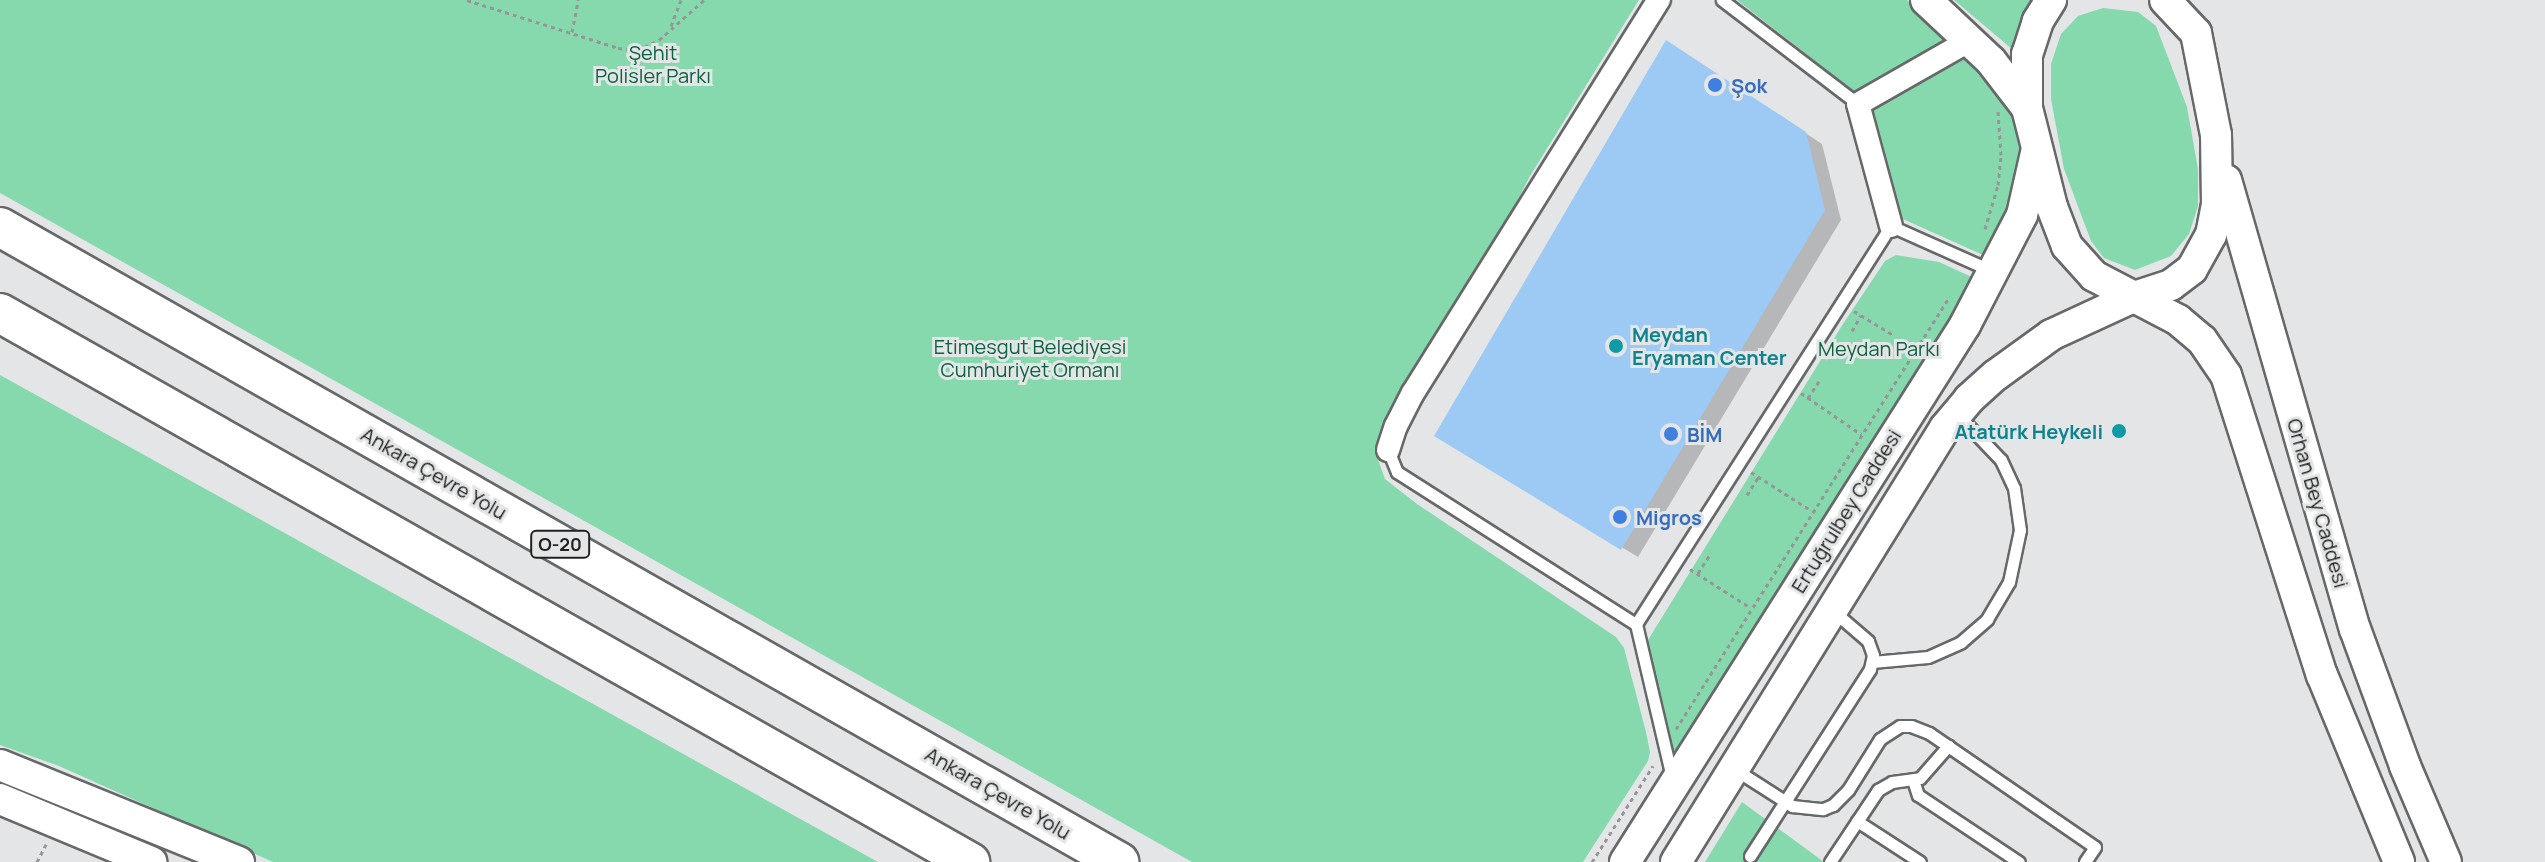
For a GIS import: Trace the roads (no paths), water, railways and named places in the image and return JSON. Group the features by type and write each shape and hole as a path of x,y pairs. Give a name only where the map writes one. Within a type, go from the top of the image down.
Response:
{"highway":[{"name":"Ankara Çevre Yolu","path":"0,227 1119,862"},
{"path":"0,313 970,862"}],"main road":[{"path":"1926,0 1970,40 2037,147 2052,207 2067,246 2094,276 2178,320 2202,340 2226,375 2322,675 2399,862"},
{"path":"2012,109 2038,21 2051,0"},
{"path":"2165,0 2196,33"},
{"path":"2197,0 2196,33 2216,135"},
{"name":"Ertuğrulbey Caddesi","path":"1676,862 1957,414 1996,375 2051,335 2131,298 2171,285 2192,269 2211,235 2217,205 2216,135"},
{"name":"Orhan Bey Caddesi","path":"2216,135 2236,219 2355,629 2405,766 2446,862"},
{"name":"Ertuğrulbey Caddesi","path":"1625,862 1965,325 1982,266 2022,215 2037,147"},
{"path":"0,765 102,803 239,862"},
{"path":"0,799 151,862"}],"street":[{"path":"1388,450 1413,393 1659,0"},
{"path":"1891,226 1858,104 1970,40"}],"lane":[{"path":"1722,0 1858,104"},
{"path":"1636,624 1891,226 1982,266"},
{"path":"1872,662 1928,657 1961,642 1987,619 2009,582 2020,530 2014,488 2001,460 1957,414"},
{"path":"1388,450 1397,472 1636,624 1674,784"},
{"path":"1750,856 1872,662 1868,641 1832,609"},
{"path":"1733,769 1783,801 1811,810 1833,805 1848,790 1880,739 1900,726 1920,729 2095,847 2085,862"},
{"path":"1830,862 1885,785 1913,780 1928,773 1948,746"},
{"path":"1913,780 1918,795 2019,862"},
{"path":"1857,821 1920,862"}],"place":[{"name":"Şok","path":"1715,85"},
{"name":"Meydan Eryaman Center","path":"1616,346"},
{"name":"Atatürk Heykeli","path":"2119,431"},
{"name":"BİM","path":"1671,434"},
{"name":"Migros","path":"1620,517"}],"park label":[{"name":"Şehit Polisler Parkı","path":"653,64"},
{"name":"Meydan Parkı","path":"1879,348"},
{"name":"Etimesgut Belediyesi Cumhuriyet Ormanı","path":"1030,358"}]}
